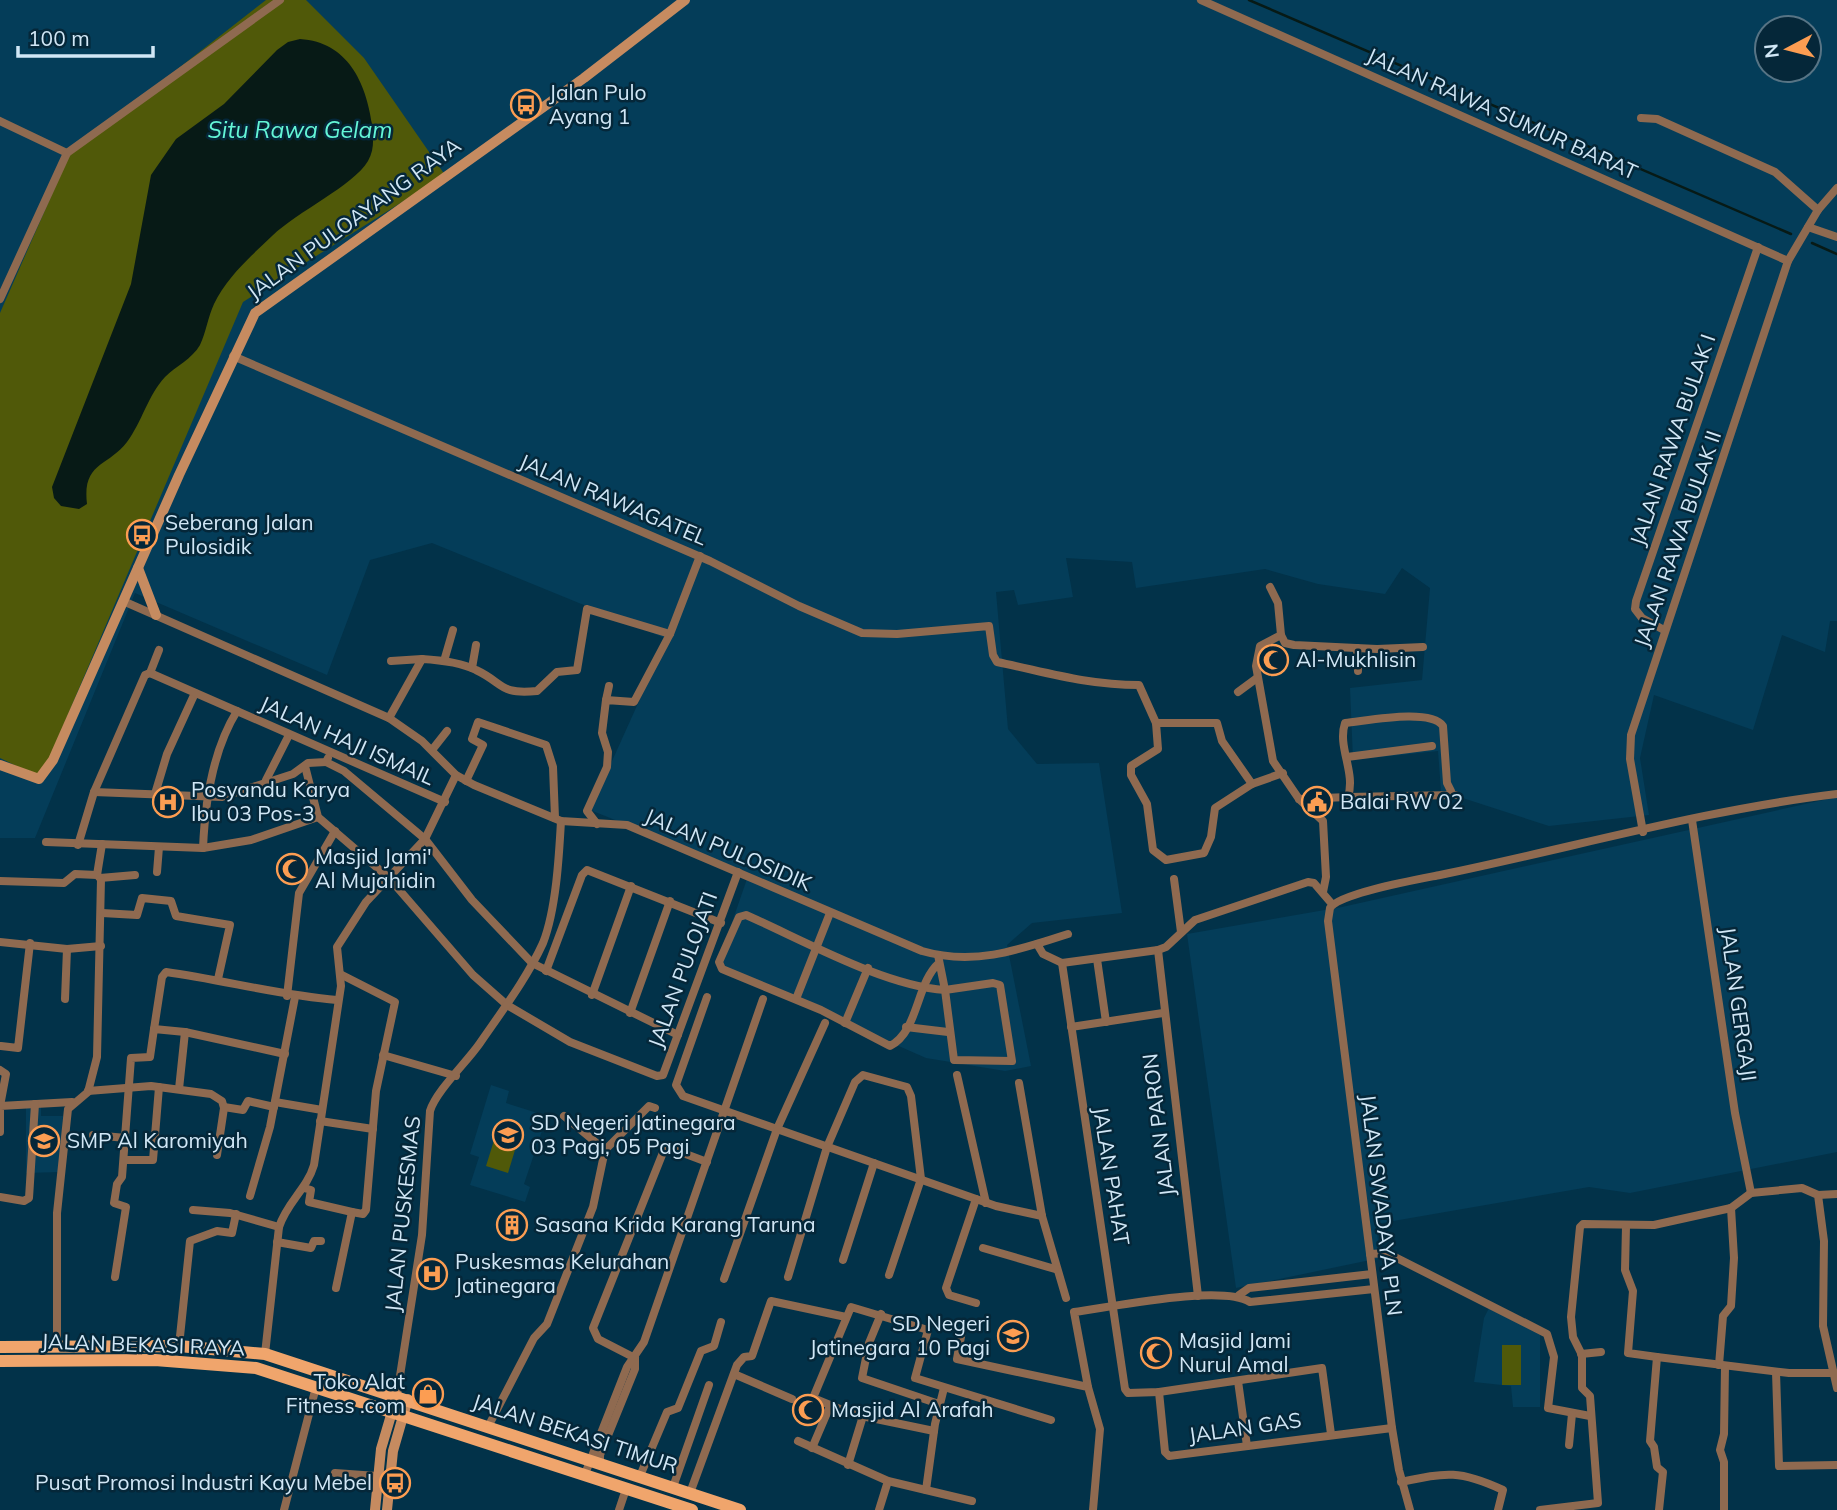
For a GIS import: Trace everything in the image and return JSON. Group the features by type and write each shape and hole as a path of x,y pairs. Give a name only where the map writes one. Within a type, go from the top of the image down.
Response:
{"main road":[{"name":"JALAN BEKASI RAYA","path":"0,1347 57,1344 179,1346 265,1354 402,1397"},
{"name":"JALAN BEKASI RAYA","path":"0,1362 109,1359 221,1363 256,1368 397,1413"},
{"name":"JALAN BEKASI TIMUR","path":"402,1397 740,1510"},
{"name":"JALAN BEKASI TIMUR","path":"397,1413 692,1510"}],"street":[{"path":"0,299 67,153 280,0"},
{"name":"JALAN PULOAYANG RAYA","path":"0,765 39,779 52,760 249,321 267,303 584,78 685,0"},
{"name":"JALAN RAWA SUMUR BARAT","path":"1201,0 1788,261"},
{"path":"1641,118 1657,118 1769,169 1818,209"},
{"path":"0,121 67,153"},
{"name":"JALAN RAWA BULAK II","path":"1643,832 1629,746 1664,631 1788,261 1818,209 1837,188"},
{"path":"1808,227 1837,237"},
{"name":"JALAN RAWA BULAK I","path":"1664,631 1637,614 1636,601 1758,247"},
{"name":"JALAN RAWAGATEL","path":"233,356 700,556 862,633 897,634 985,625 991,627 995,661 1058,678 1117,686 1139,685 1156,723"},
{"path":"606,700 634,702 670,634 700,556"},
{"path":"138,568 156,615"},
{"path":"1270,587 1278,603 1281,635 1285,643 1357,648 1423,648"},
{"name":"JALAN PULOSIDIK","path":"123,601 389,718 432,750 456,775 466,781 558,820 627,825 938,959 984,958 1068,934"},
{"path":"391,661 444,661 472,668 506,690 533,692 541,689 557,672 577,670 587,609 670,634"},
{"path":"444,661 453,630"},
{"path":"1281,635 1258,648 1257,678 1269,749 1299,799 1323,821 1326,877 1323,892"},
{"path":"472,668 475,645"},
{"path":"1357,648 1358,671"},
{"path":"78,845 94,792 159,650"},
{"path":"389,718 422,659"},
{"name":"JALAN HAJI ISMAIL","path":"150,673 444,802"},
{"path":"1238,692 1257,678"},
{"path":"597,824 587,811 607,767 608,752 602,733 609,687"},
{"path":"155,794 167,754 195,693"},
{"name":"JALAN HAJI ISMAIL","path":"203,848 207,799 217,755 237,711"},
{"path":"1299,799 1453,793 1447,783 1443,726 1432,717 1345,723 1350,775 1348,797"},
{"name":"JALAN PUSKESMAS","path":"402,1397 422,1235 430,1111 435,1098 456,1076 507,1005 532,963 550,920 558,820 553,766 546,745 480,722 472,738 483,744 466,781"},
{"path":"1252,784 1222,741 1217,723 1156,723 1158,749 1155,754 1133,765 1131,770 1147,804 1153,850 1166,860 1204,853 1211,837 1213,812 1252,784 1283,773"},
{"path":"432,750 447,731"},
{"path":"267,780 289,735"},
{"path":"1347,757 1432,746"},
{"path":"326,762 330,752"},
{"path":"94,792 207,799 239,794 267,780 293,774 308,763 326,762 354,779 425,839 479,908 532,963 592,995 678,1035"},
{"path":"304,766 318,817 389,878 463,965 507,1005"},
{"path":"354,779 360,766"},
{"name":"JALAN HAJI ISMAIL","path":"265,1354 279,1227 288,1206 304,1188 314,1165 342,975 337,952 339,942 366,902 425,839 456,775"},
{"path":"1037,944 1043,954 1062,963 1158,950 1166,947 1195,920 1305,883 1314,883 1332,904 1420,879 1643,832 1736,808 1837,794"},
{"path":"46,842 203,848 251,840 318,817"},
{"name":"JALAN GERGAJI","path":"1692,820 1735,1112 1751,1193"},
{"path":"250,1196 275,1104 285,1054 299,893 335,831"},
{"path":"88,1091 97,1057 102,913 99,877 102,844"},
{"path":"157,872 159,847"},
{"path":"546,971 584,870 590,870 721,923"},
{"name":"JALAN PULOJATI","path":"507,1005 570,1042 657,1076 663,1075 738,872"},
{"path":"0,881 64,883 75,874 99,877 135,875"},
{"path":"1174,880 1181,932"},
{"path":"592,995 631,886"},
{"path":"102,913 136,915 142,898 171,901 176,916 230,925 218,979"},
{"path":"630,1013 670,901"},
{"name":"JALAN SWADAYA PLN","path":"1332,904 1328,921 1372,1274 1392,1428 1410,1510"},
{"path":"796,999 830,913"},
{"path":"938,959 928,974 926,989 906,1027 890,1046 796,999 722,969 719,962 742,915 868,968 926,989 945,990 993,983 1000,985 1013,1058 1008,1063 957,1061 953,1057 945,990 938,959"},
{"path":"0,942 30,943 67,949 100,946"},
{"path":"0,1053 0,1046 14,1049 18,1045 30,943"},
{"path":"65,999 67,949"},
{"name":"JALAN PARON","path":"1158,950 1163,1013 1198,1296"},
{"path":"1097,959 1106,1022"},
{"name":"JALAN PAHAT","path":"1062,963 1124,1385 1128,1393 1159,1392"},
{"path":"845,1023 868,968"},
{"path":"115,1277 126,1207 114,1203 124,1160 131,1058 150,1057 165,972 218,979 291,996 337,1000"},
{"path":"304,1188 311,1190 309,1202 363,1214 366,1210 383,1055 395,1002 342,975"},
{"path":"707,997 676,1085 683,1096 986,1203 1042,1216"},
{"path":"585,1474 596,1461 627,1367 644,1342 763,999"},
{"path":"1071,1027 1163,1013"},
{"path":"724,1279 777,1129 825,1023"},
{"path":"906,1027 948,1032"},
{"path":"154,1029 186,1032 285,1054"},
{"path":"179,1089 186,1032"},
{"path":"383,1055 456,1076"},
{"path":"0,1070 6,1074 0,1106 0,1132"},
{"path":"788,1278 827,1147 858,1077 868,1075 907,1087 911,1096 921,1179 889,1275"},
{"path":"957,1075 986,1203"},
{"path":"1019,1083 1042,1216 1055,1269 1066,1298"},
{"path":"57,1344 57,1213 68,1109 72,1102 88,1091 129,1086 211,1094 222,1101 223,1107 217,1154"},
{"path":"124,1160 153,1160 159,1087"},
{"path":"223,1107 243,1110 248,1101 322,1110"},
{"path":"0,1106 72,1102"},
{"path":"0,1197 24,1201 29,1199 35,1104"},
{"path":"489,1425 534,1338 543,1330 550,1316 593,1207 605,1150 631,1126 641,1111 649,1106 655,1108"},
{"path":"564,1116 605,1150"},
{"path":"320,1121 373,1129"},
{"path":"93,1135 126,1138"},
{"path":"635,1358 598,1339 593,1328 664,1150 675,1150 707,1162"},
{"path":"843,1260 874,1163"},
{"path":"1540,1510 1598,1503 1590,1395 1582,1388 1581,1354 1573,1337 1570,1317 1580,1227 1583,1224 1654,1225 1731,1208 1751,1193 1802,1188 1818,1195 1837,1194"},
{"path":"1818,1195 1824,1241 1823,1326 1837,1388"},
{"path":"976,1199 946,1288 949,1296 976,1303"},
{"path":"1724,1510 1724,1462 1720,1450 1724,1434 1723,1316 1731,1306 1734,1258 1731,1208"},
{"path":"193,1210 236,1214 279,1227"},
{"path":"336,1288 352,1212"},
{"path":"179,1346 190,1241 217,1231 232,1233 236,1214"},
{"path":"1626,1226 1625,1272 1633,1291 1628,1353 1776,1372 1834,1373"},
{"path":"277,1242 311,1248 314,1241 321,1241"},
{"path":"983,1248 1055,1269"},
{"path":"1370,1254 1387,1253 1549,1336 1554,1357 1548,1408 1590,1416"},
{"path":"1093,1510 1100,1429 1088,1387 1074,1312 1198,1296 1239,1295 1249,1288 1372,1274"},
{"path":"1239,1295 1250,1302 1374,1289"},
{"path":"691,1493 734,1374 743,1358 752,1356 771,1301 846,1317"},
{"path":"934,1431 863,1416 813,1396 851,1307 928,1330 914,1376 944,1388 1028,1410 1051,1420"},
{"path":"881,1314 869,1343 862,1378 940,1404"},
{"path":"640,1476 667,1412 678,1408 701,1351 714,1346 721,1322"},
{"path":"962,1331 955,1356 958,1360 1088,1387"},
{"path":"1581,1354 1601,1352"},
{"path":"1657,1357 1650,1441 1654,1446 1657,1466 1663,1472 1659,1510"},
{"path":"1159,1392 1322,1368 1331,1434"},
{"path":"1776,1372 1779,1466 1837,1465"},
{"path":"734,1374 792,1399"},
{"path":"1238,1381 1247,1446"},
{"path":"673,1487 709,1385"},
{"path":"284,1510 316,1387"},
{"path":"926,1490 934,1431 944,1388"},
{"name":"JALAN GAS","path":"1159,1392 1166,1454 1392,1428"},
{"path":"375,1510 377,1476 402,1397"},
{"path":"812,1448 830,1405"},
{"path":"387,1510 397,1413"},
{"path":"1569,1445 1572,1414"},
{"path":"848,1465 863,1416"},
{"path":"799,1441 888,1481 972,1501"},
{"path":"335,1473 377,1476"},
{"path":"1402,1482 1442,1473 1478,1478 1503,1490 1498,1510"},
{"path":"879,1510 888,1481"},
{"path":"618,1510 626,1489"}],"shaded area":[{"path":"0,0 1837,0 1837,621 1830,621 1825,652 1782,635 1753,730 1654,695 1640,758 1649,815 1549,826 1441,791 1438,751 1353,760 1350,688 1422,680 1430,588 1402,568 1385,594 1318,584 1265,569 1136,588 1132,562 1066,558 1073,597 1018,605 1014,590 996,592 1008,729 1037,764 1099,763 1122,913 1032,923 1007,945 1031,1066 1005,1071 926,1058 717,966 749,873 590,810 667,639 432,543 370,560 327,675 135,593 35,838 0,838"},
{"path":"1837,797 1837,1152 1630,1193 1589,1187 1376,1224 1380,1258 1236,1288 1187,934 1342,907"},
{"name":"SD Negeri Jatinegara 03 Pagi, 05 Pagi","path":"491,1085 509,1091 506,1103 547,1116 524,1184 530,1187 525,1202 470,1185 479,1157 470,1154"},
{"name":"SMP Al Karomiyah","path":"26,1101 41,1101 41,1116 63,1116 60,1172 26,1173"},
{"path":"1489,1308 1540,1331 1540,1407 1513,1407 1511,1386 1474,1382 1484,1318"}],"green space":[{"path":"266,0 306,0 364,58 445,175 243,302 41,778 0,758 0,313 70,153"},
{"path":"500,1121 522,1127 508,1173 486,1166"},
{"path":"1502,1345 1521,1345 1521,1385 1502,1385"}],"water":[{"name":"Situ Rawa Gelam","path":"300,39 331,48 352,67 365,94 372,124 373,147 368,161 350,180 283,227 240,267 214,304 197,350 165,377 127,442 92,473 88,480 87,504 79,509 61,506 54,498 52,487 131,284 151,175 176,139 224,104 277,50 288,42"}],"waterway":[{"path":"1249,0 1791,234"},
{"path":"1812,243 1837,254"}],"place":[{"name":"Jalan Pulo Ayang 1","path":"526,105"},
{"name":"Seberang Jalan Pulosidik","path":"142,535"},
{"name":"Al-Mukhlisin","path":"1273,660"},
{"name":"Posyandu Karya Ibu 03 Pos-3","path":"168,802"},
{"name":"Balai RW 02","path":"1317,802"},
{"name":"Masjid Jami' Al Mujahidin","path":"292,869"},
{"name":"SD Negeri Jatinegara 03 Pagi, 05 Pagi","path":"508,1135"},
{"name":"SMP Al Karomiyah","path":"44,1141"},
{"name":"Sasana Krida Karang Taruna","path":"512,1225"},
{"name":"Puskesmas Kelurahan Jatinegara","path":"432,1274"},
{"name":"SD Negeri Jatinegara 10 Pagi","path":"1013,1336"},
{"name":"Masjid Jami Nurul Amal","path":"1156,1353"},
{"name":"Toko Alat Fitness .com","path":"428,1394"},
{"name":"Masjid Al Arafah","path":"808,1410"},
{"name":"Pusat Promosi Industri Kayu Mebel","path":"395,1483"}]}
